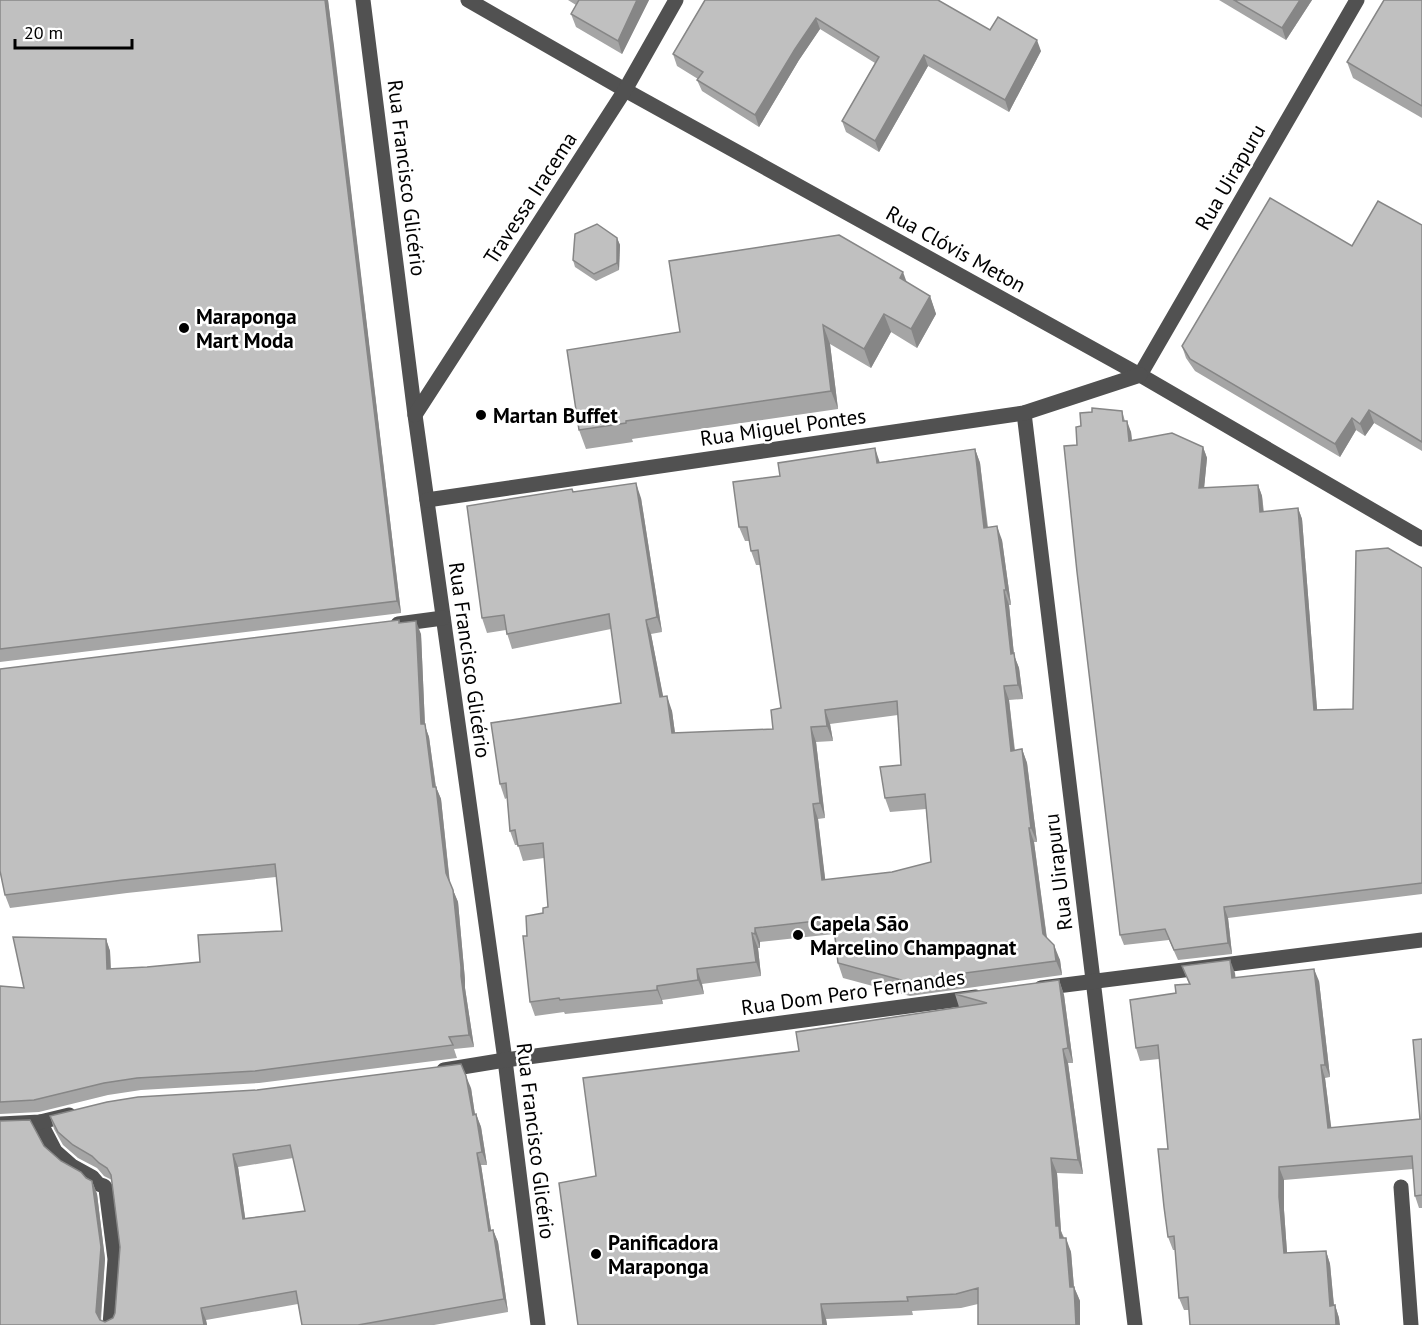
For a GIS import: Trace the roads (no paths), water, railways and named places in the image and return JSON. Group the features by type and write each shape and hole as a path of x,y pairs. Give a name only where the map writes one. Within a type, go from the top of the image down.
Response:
{"street":[{"name":"Rua Francisco Glicério","path":"363,0 415,415 505,1060 538,1325"},
{"name":"Rua Clóvis Meton","path":"468,0 625,90 1140,375 1422,539"},
{"name":"Travessa Iracema","path":"415,415 625,90 676,0"},
{"name":"Rua Uirapuru","path":"1140,375 1357,0"},
{"name":"Rua Miguel Pontes","path":"428,500 1024,413 1140,375"},
{"name":"Rua Uirapuru","path":"1024,413 1134,1325"},
{"path":"381,626 443,618"},
{"path":"1022,990 1422,940"},
{"name":"Rua Dom Pero Fernandes","path":"435,1071 986,995"},
{"path":"0,1124 40,1122 80,1112"},
{"path":"40,1122 55,1151 72,1166 104,1186 106,1190 115,1259 110,1325"},
{"path":"1401,1187 1411,1325"}],"place":[{"name":"Maraponga Mart Moda","path":"184,328"},
{"name":"Martan Buffet","path":"481,415"},
{"name":"Capela São Marcelino Champagnat","path":"798,935"},
{"name":"Panificadora Maraponga","path":"596,1254"}]}
